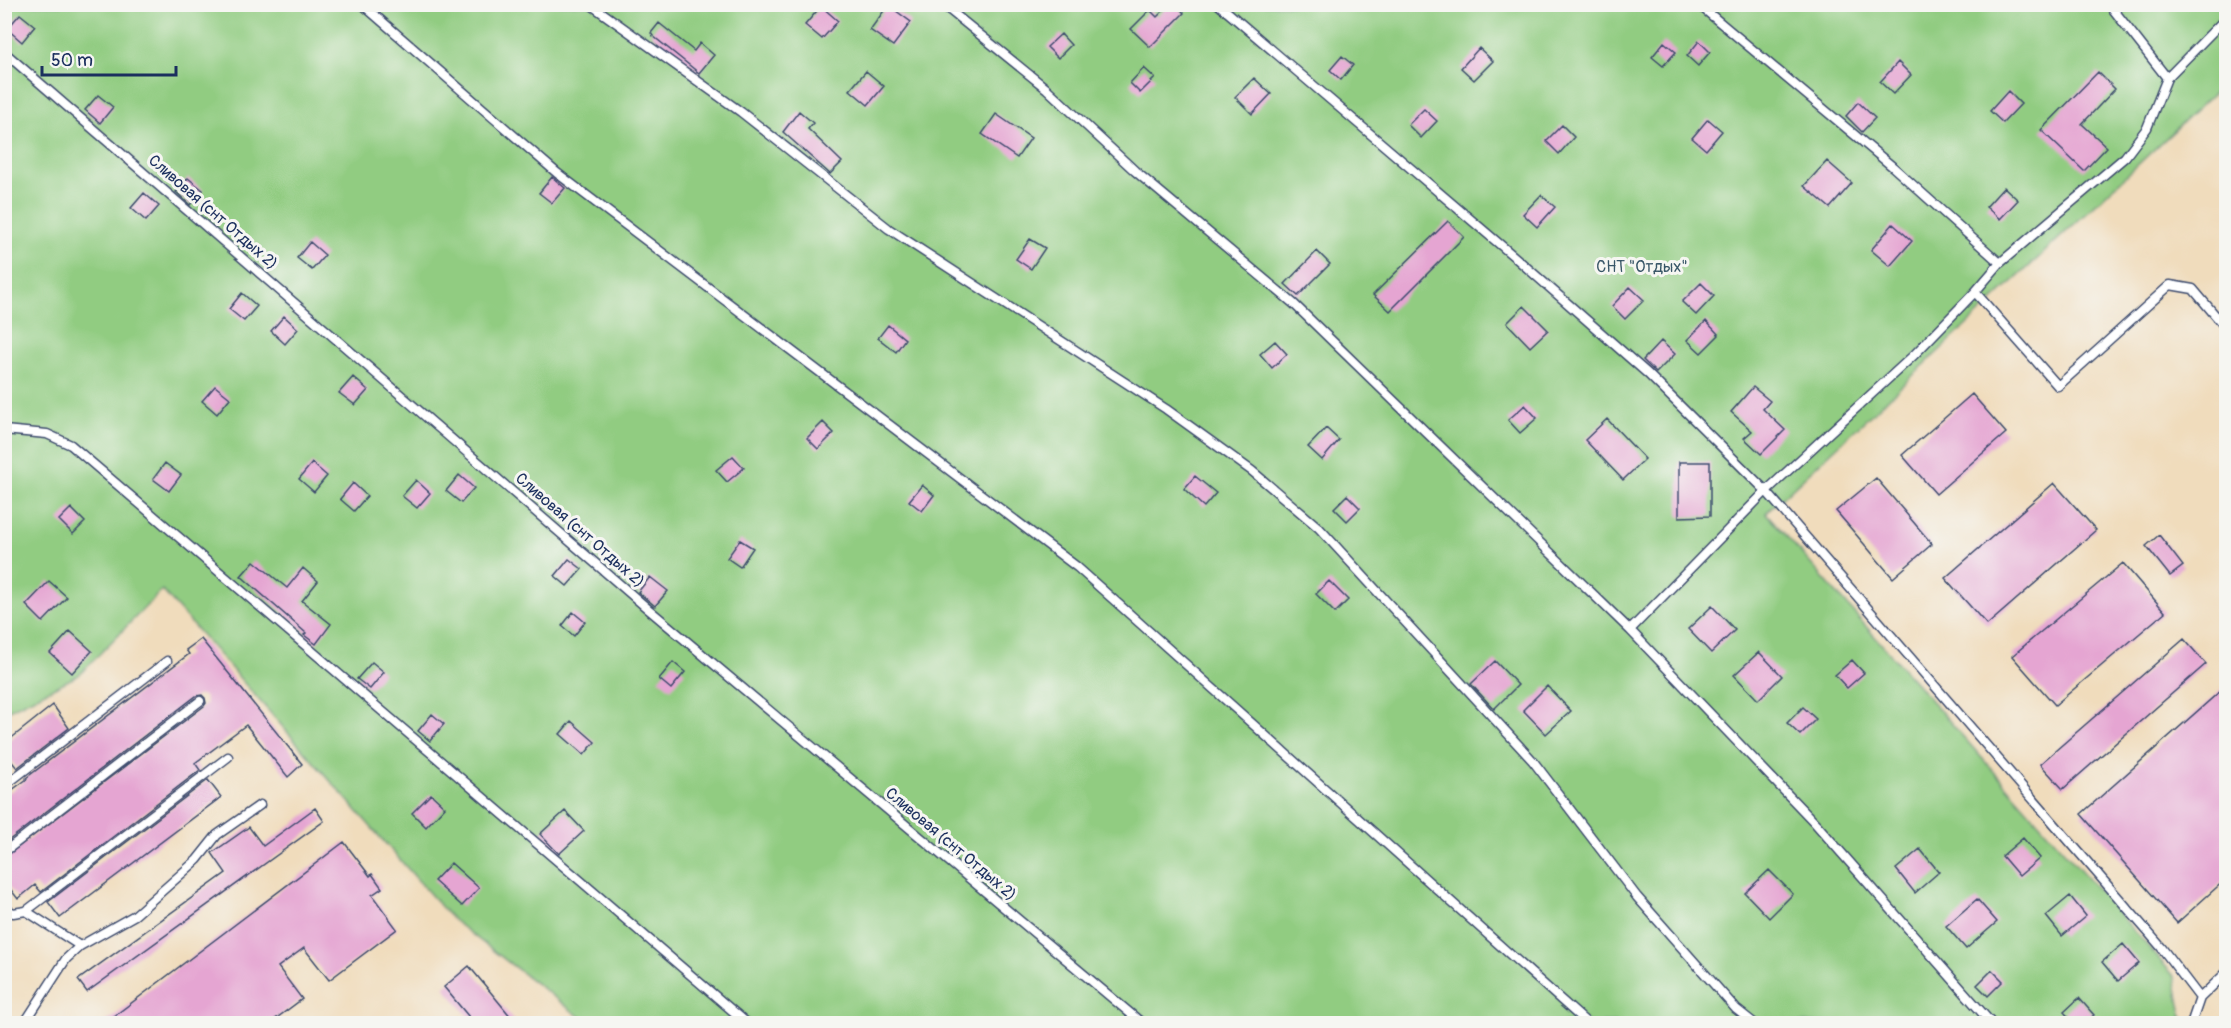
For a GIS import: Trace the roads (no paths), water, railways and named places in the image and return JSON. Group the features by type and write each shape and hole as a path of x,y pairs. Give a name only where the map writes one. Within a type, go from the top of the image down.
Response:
{"lane":[{"path":"362,4 557,173 1077,567 1588,1023"},
{"path":"590,4 741,112 889,229 1166,410 1252,471 1318,528 1533,761 1636,897 1736,1009 1755,1023"},
{"path":"942,4 1047,89 1135,171 1294,304 1630,630 1816,824 1992,1023"},
{"path":"1218,4 1648,374 1767,491 2154,938 2200,998"},
{"path":"1698,4 1893,167 2000,263"},
{"path":"2109,4 2167,78"},
{"path":"1630,630 1767,491 1914,355 2000,263 2125,157 2147,128 2167,78 2226,18"},
{"name":"Сливовая (снт Отдых 2)","path":"4,52 647,608 1143,1023"},
{"path":"1975,292 2058,386 2170,285 2193,289 2226,328"},
{"path":"4,430 47,434 71,445 748,1023"},
{"path":"4,786 167,661"},
{"path":"4,852 200,701"},
{"path":"4,907 14,913 26,911 228,757"},
{"path":"24,1023 66,958 80,946 135,915 197,860 217,836 260,805"},
{"path":"26,911 80,946"},
{"path":"2191,1023 2200,998 2226,973"}],"park label":[{"name":"СНТ \"Отдых\"","path":"1642,267"}]}
